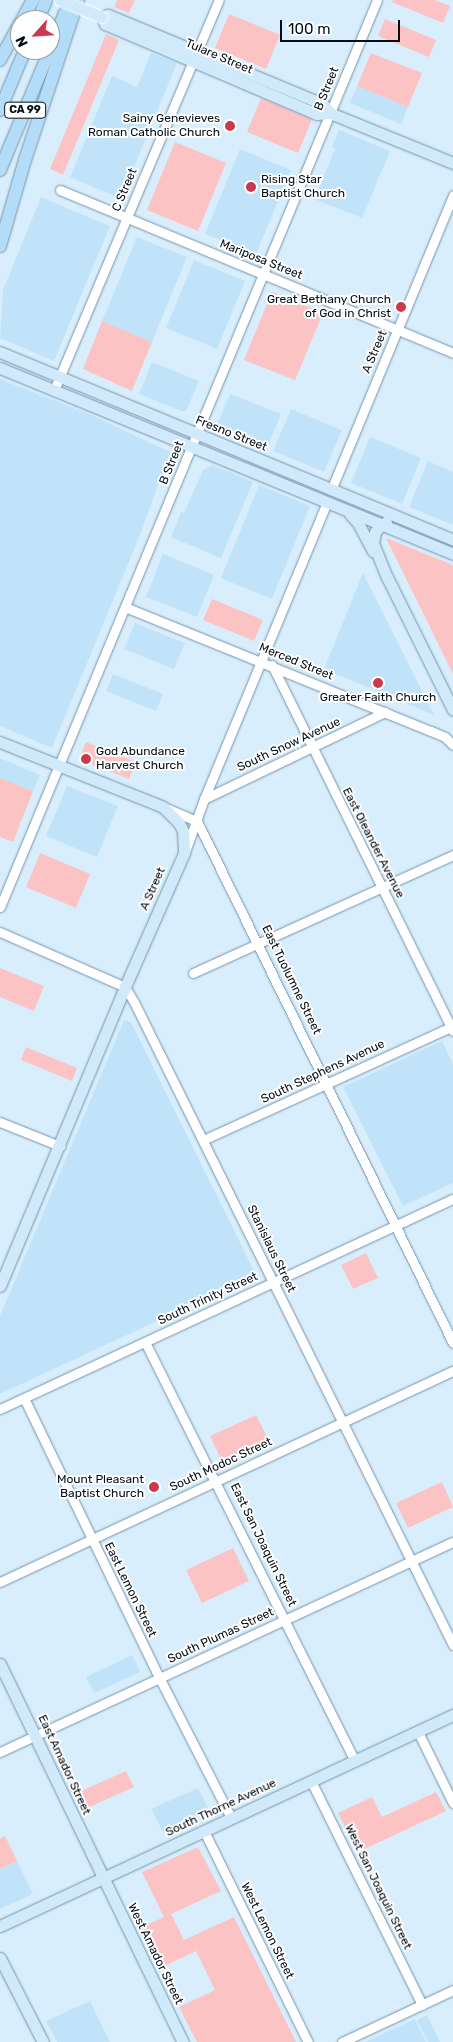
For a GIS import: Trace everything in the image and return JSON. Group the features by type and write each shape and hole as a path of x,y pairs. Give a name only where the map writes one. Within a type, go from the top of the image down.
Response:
{"highway":[{"name":"CA 99","path":"60,26 71,0"},
{"path":"0,246 25,160 78,0"},
{"path":"0,60 10,42"},
{"name":"CA 99","path":"0,110 21,60"},
{"name":"CA 99","path":"0,170 46,60"}],"main road":[{"name":"Tulare Street","path":"60,0 102,17 105,24 195,57 317,114 330,113 453,163"},
{"name":"Fresno Street","path":"0,352 453,540"},
{"path":"0,368 453,554"},
{"path":"347,511 358,523 387,577 453,710"},
{"path":"387,577 373,543 380,525 392,522 432,531"},
{"path":"0,742 163,807 179,823 182,831 184,853"},
{"name":"A Street","path":"0,1286 60,1146 124,987 184,853"},
{"name":"East Amador Street","path":"0,1664 102,1878"},
{"name":"South Thorne Avenue","path":"0,1926 453,1716"},
{"name":"West Amador Street","path":"102,1878 182,2042"},
{"path":"0,1958 43,2042"}],"street":[{"name":"C Street","path":"54,390 219,0"},
{"name":"B Street","path":"0,907 377,0"},
{"name":"Mariposa Street","path":"60,190 453,353"},
{"name":"A Street","path":"331,490 453,196"},
{"name":"A Street","path":"184,853 204,799 327,502"},
{"name":"Merced Street","path":"125,607 432,731 445,738 453,746"},
{"name":"East Oleander Avenue","path":"272,665 452,1028"},
{"name":"South Snow Avenue","path":"204,799 312,749 385,712"},
{"path":"163,807 197,821"},
{"name":"East Tuolumne Street","path":"197,821 453,1343"},
{"path":"193,973 453,855"},
{"path":"0,932 124,987"},
{"name":"Stanislaus Street","path":"124,987 134,1002 453,1645"},
{"name":"South Stephens Avenue","path":"203,1140 452,1028"},
{"path":"0,1122 60,1146"},
{"name":"South Trinity Street","path":"0,1409 453,1199"},
{"name":"East San Joaquin Street","path":"145,1342 217,1481 355,1761"},
{"name":"South Modoc Street","path":"0,1582 453,1371"},
{"name":"East Lemon Street","path":"24,1398 160,1679 231,1818"},
{"name":"South Plumas Street","path":"0,1752 453,1542"},
{"path":"418,1732 453,1803"},
{"name":"West San Joaquin Street","path":"311,1781 422,2005"},
{"name":"West Lemon Street","path":"204,1831 308,2042"},
{"path":"342,2042 453,1990"}],"shaded area":[{"path":"117,0 135,0 129,13 114,7"},
{"path":"393,0 435,0 450,6 443,23 392,2"},
{"path":"229,14 280,35 266,69 215,48"},
{"path":"385,19 436,40 429,57 378,36"},
{"path":"106,34 119,40 63,175 50,169"},
{"path":"151,53 177,63 121,199 70,177 112,76 137,87"},
{"path":"371,53 422,73 408,107 357,86"},
{"path":"357,86 408,107 401,124 350,103"},
{"path":"261,98 312,119 298,153 247,132"},
{"path":"339,130 390,151 362,218 314,199 335,149 332,147"},
{"path":"175,142 226,163 198,231 147,210"},
{"path":"240,149 291,170 256,254 205,234"},
{"path":"41,197 110,226 54,361 0,338 3,290"},
{"path":"137,237 187,257 152,342 102,321"},
{"path":"194,260 245,281 217,349 166,328"},
{"path":"272,292 323,313 295,380 244,360"},
{"path":"102,321 152,342 132,391 83,369"},
{"path":"152,362 199,381 186,411 181,411 139,394"},
{"path":"0,379 91,415 170,452 140,535 52,748 0,726"},
{"path":"230,394 281,414 267,448 216,427"},
{"path":"291,409 342,430 324,472 273,451"},
{"path":"370,437 421,458 402,504 351,483"},
{"path":"428,461 453,472 453,525 409,507"},
{"path":"212,465 253,482 221,558 171,537 181,512 184,513 203,470"},
{"path":"259,485 310,506 272,599 221,578"},
{"path":"386,538 453,565 453,674"},
{"path":"163,554 214,575 197,617 146,597"},
{"path":"363,573 434,715 324,669"},
{"path":"212,599 263,620 254,641 203,620"},
{"path":"135,623 185,643 174,669 124,649"},
{"path":"113,674 163,694 156,711 106,691"},
{"path":"86,742 136,762 129,779 79,759"},
{"path":"0,758 40,775 33,791 0,778"},
{"path":"0,778 33,791 13,842 0,837"},
{"path":"67,786 118,806 97,857 46,836"},
{"path":"40,853 90,874 76,908 26,887"},
{"path":"0,968 44,986 34,1011 0,997"},
{"path":"124,1020 131,1022 256,1275 0,1394 0,1316"},
{"path":"442,1041 453,1064 453,1183 403,1206 343,1087"},
{"path":"26,1047 77,1068 72,1081 21,1060"},
{"path":"366,1253 378,1278 353,1289 341,1265"},
{"path":"256,1415 268,1439 222,1461 210,1436"},
{"path":"442,1482 453,1507 408,1528 396,1503"},
{"path":"233,1548 249,1581 202,1603 186,1570"},
{"path":"132,1655 140,1672 94,1693 86,1677"},
{"path":"126,1771 134,1787 87,1808 79,1792"},
{"path":"198,1788 210,1812 164,1834 151,1809"},
{"path":"436,1792 446,1811 358,1852 338,1813 372,1797 382,1817"},
{"path":"5,1836 17,1861 0,1869 0,1839"},
{"path":"198,1847 221,1891 171,1914 184,1940 234,1917 296,2042 197,2042 179,2007 215,1990 196,1951 160,1968 140,1928 164,1917 142,1872"},
{"path":"17,1861 33,1894 0,1909 0,1869"},
{"path":"90,2001 110,2042 57,2042 46,2021"},
{"path":"427,2015 440,2042 428,2042 417,2020"},
{"path":"415,2019 426,2042 365,2042"}],"place":[{"name":"Sainy Genevieves Roman Catholic Church","path":"230,126"},
{"name":"Rising Star Baptist Church","path":"251,187"},
{"name":"Great Bethany Church of God in Christ","path":"401,307"},
{"name":"Greater Faith Church","path":"378,683"},
{"name":"God Abundance Harvest Church","path":"86,759"},
{"name":"Mount Pleasant Baptist Church","path":"154,1487"}]}
